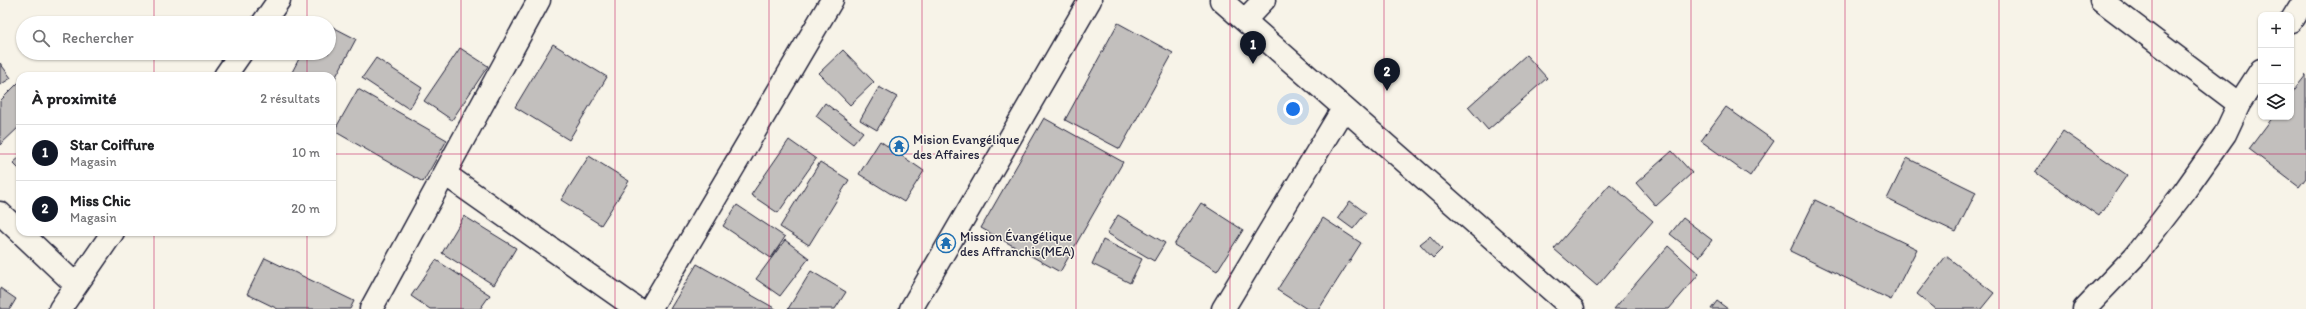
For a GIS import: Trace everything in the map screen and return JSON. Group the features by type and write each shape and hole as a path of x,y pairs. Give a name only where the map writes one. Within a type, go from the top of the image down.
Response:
{"street":[{"path":"268,16 279,0"},
{"path":"371,309 539,0"},
{"path":"650,309 832,0"},
{"path":"911,309 1090,0"},
{"path":"1221,0 1343,109 1573,309"},
{"path":"1245,20 1264,0"},
{"path":"2101,0 2239,104"},
{"path":"2294,16 2304,0"},
{"path":"228,72 236,60"},
{"path":"2084,309 2134,257 2180,198 2225,134 2239,104 2258,75"},
{"path":"1223,309 1343,109"},
{"path":"445,174 636,309"},
{"path":"0,213 16,228"},
{"path":"24,236 76,285"},
{"path":"60,309 111,236"}],"building":[{"path":"1118,23 1173,53 1120,149 1065,120"},
{"path":"336,29 356,39 336,76 336,72 292,72 298,60 336,60"},
{"path":"553,44 607,77 569,140 515,107"},
{"path":"460,48 488,66 452,120 424,101"},
{"path":"843,50 874,82 850,105 819,73"},
{"path":"1526,55 1547,78 1488,130 1468,107"},
{"path":"376,58 422,88 409,109 362,78"},
{"path":"0,63 11,78 0,85"},
{"path":"2306,75 2306,178 2299,187 2249,149 2271,120 2294,120 2294,90"},
{"path":"16,85 16,130 0,145 0,101"},
{"path":"879,87 897,97 877,130 860,120"},
{"path":"358,89 447,140 423,182 336,132 336,128"},
{"path":"825,103 863,132 853,144 816,116"},
{"path":"1726,107 1774,141 1750,176 1701,141"},
{"path":"1044,118 1123,162 1060,272 981,228"},
{"path":"2063,131 2127,175 2099,216 2035,172"},
{"path":"789,140 816,159 778,213 751,195"},
{"path":"880,141 924,171 904,202 859,174"},
{"path":"1672,151 1692,173 1656,206 1636,183"},
{"path":"589,156 629,181 601,225 561,200"},
{"path":"1907,158 1976,192 1956,232 1887,199"},
{"path":"820,162 849,180 809,245 780,227"},
{"path":"1610,184 1653,221 1597,286 1554,249"},
{"path":"1815,200 1917,249 1891,300 1790,251"},
{"path":"1350,201 1366,213 1353,229 1338,218"},
{"path":"1201,203 1243,230 1217,271 1174,245"},
{"path":"737,205 785,237 771,258 723,226"},
{"path":"1118,215 1165,243 1154,261 1107,233"},
{"path":"464,216 516,248 494,285 442,253"},
{"path":"1323,218 1361,243 1319,309 1307,309 1277,290"},
{"path":"1683,218 1712,240 1699,257 1670,234"},
{"path":"1430,236 1442,249 1433,258 1420,244"},
{"path":"785,240 809,258 780,296 756,279"},
{"path":"1103,240 1142,259 1130,283 1092,264"},
{"path":"1668,246 1699,274 1669,309 1614,309"},
{"path":"1946,256 1994,293 1981,309 1936,309 1917,294"},
{"path":"265,258 354,301 350,309 278,309 247,294"},
{"path":"436,260 490,295 480,309 430,309 411,296"},
{"path":"697,264 776,309 670,309"},
{"path":"811,271 846,292 835,309 788,309"},
{"path":"0,288 16,299 10,309 0,309"},
{"path":"1717,301 1728,309 1711,309"}],"place":[{"name":"Star Coiffure","path":"1253,64"},
{"name":"Miss Chic","path":"1387,91"},
{"name":"Mision Evangélique des Affaires","path":"899,146"},
{"name":"Mission Évangélique des Affranchis(MEA)","path":"946,243"}]}
